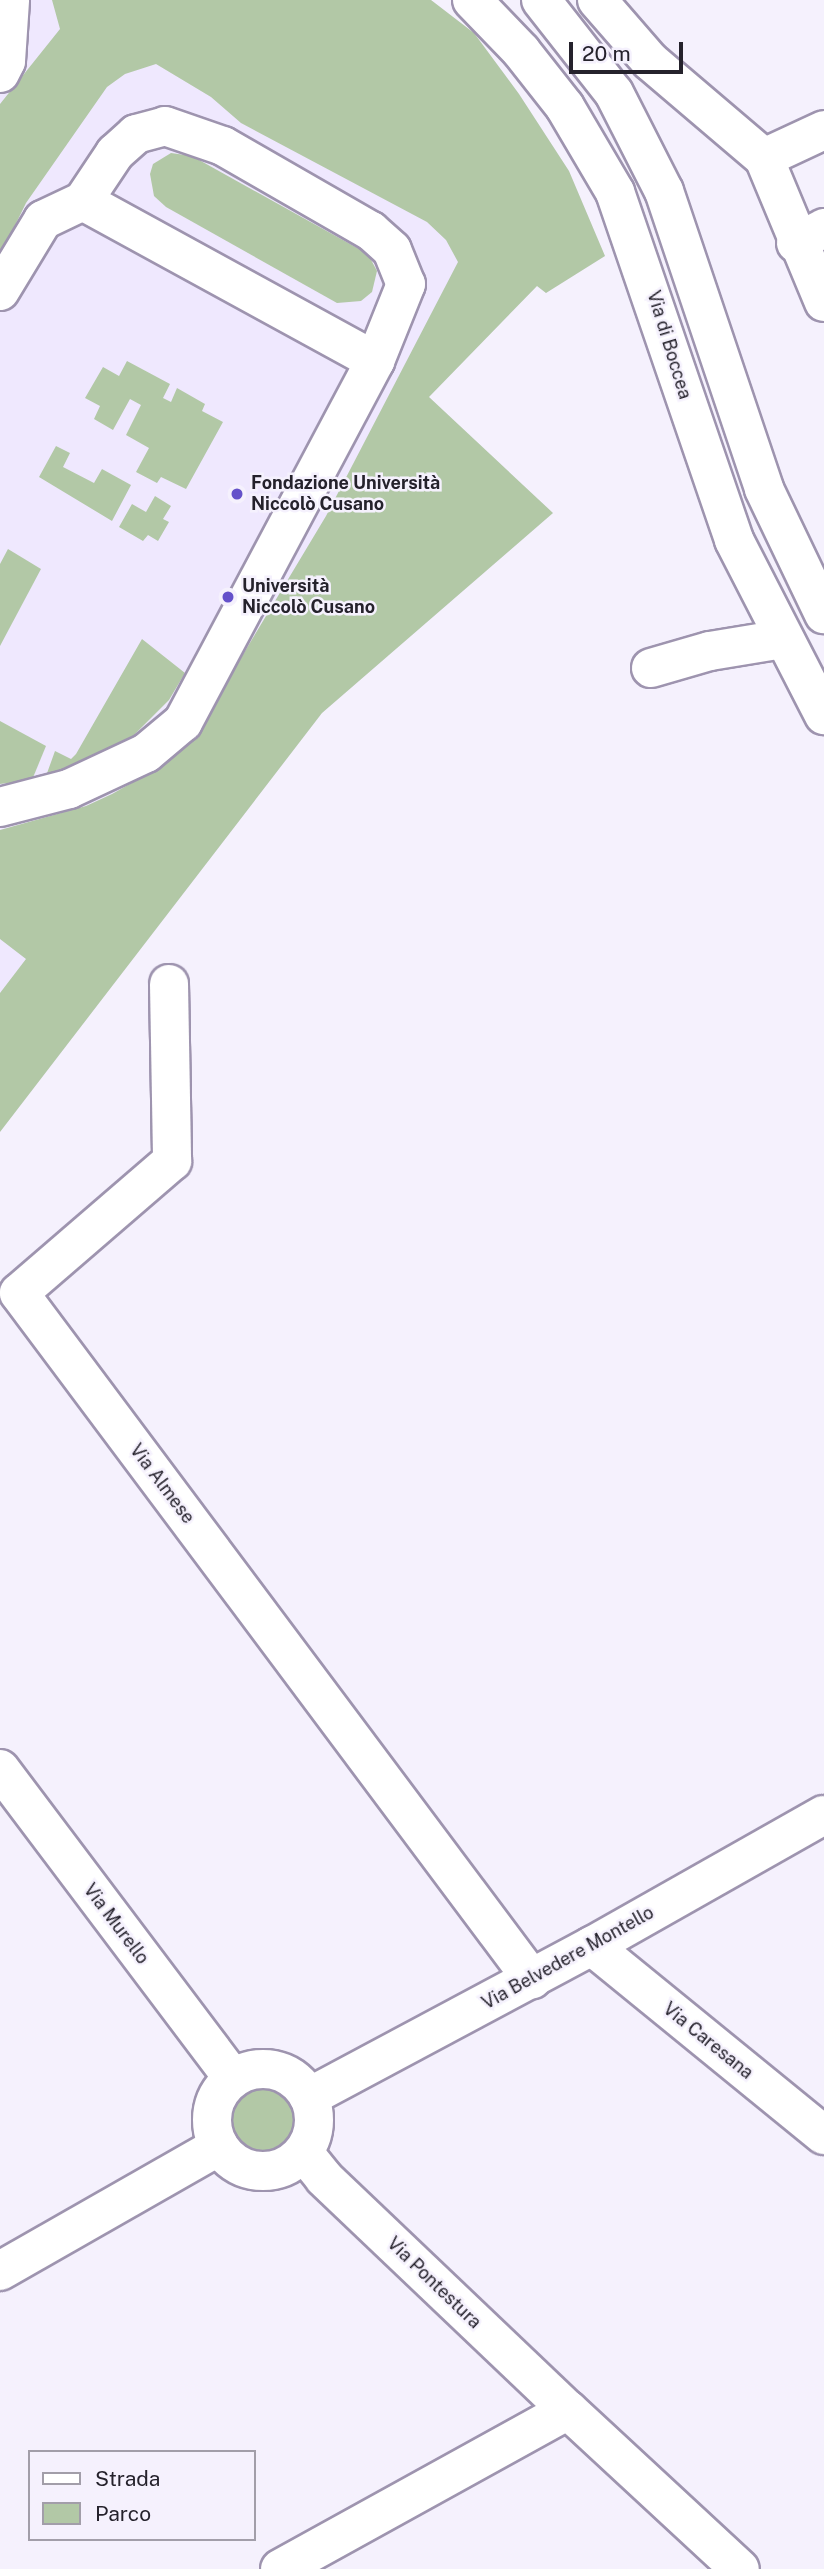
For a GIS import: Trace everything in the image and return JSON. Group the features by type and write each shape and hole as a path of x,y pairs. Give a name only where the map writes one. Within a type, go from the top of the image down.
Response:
{"street":[{"path":"0,73 6,61 10,0"},
{"name":"Via di Boccea","path":"472,0 558,97 615,192 642,262 723,512 783,639 824,715"},
{"path":"541,0 614,93 664,191 764,489 824,614"},
{"path":"597,0 650,61 764,158 810,236 824,302"},
{"path":"0,291 43,220 83,201 115,153 136,134 165,126 223,146 371,232 392,250 405,284 375,360 183,722 146,753 69,789 0,807"},
{"path":"764,158 824,130"},
{"path":"83,201 375,360"},
{"path":"651,668 710,651 783,639"},
{"name":"Via Almese","path":"169,984 172,1161 9,1281 532,1979"},
{"name":"Via Murello","path":"0,1769 233,2078"},
{"name":"Via Belvedere Montello","path":"309,2097 532,1979 824,1815"},
{"name":"Via Caresana","path":"592,1946 824,2135"},
{"path":"267,2069 284,2073 309,2097 315,2125 304,2153 276,2170 259,2172 229,2159 219,2146 212,2117 215,2102 233,2078 267,2069"},
{"path":"0,2271 219,2146"},
{"name":"Via Pontestura","path":"304,2153 324,2178 740,2569"},
{"path":"280,2569 568,2410"}],"shaded area":[{"name":"Università Niccolò Cusano","path":"0,0 431,0 474,33 519,94 569,171 605,256 546,293 537,286 429,397 553,513 322,713 0,1132"}],"green space":[{"path":"52,0 431,0 474,33 519,94 569,171 605,256 546,293 537,286 429,397 553,513 322,713 0,1132 0,993 26,959 0,939 0,830 86,806 112,794 167,763 200,726 326,516 458,262 446,240 427,222 241,123 211,97 156,64 125,74 107,87 26,203 0,256 0,104 60,29"},
{"path":"171,153 192,156 368,254 377,271 372,292 361,301 337,303 166,207 154,196 150,174 153,164"},
{"path":"127,361 170,384 163,398 171,402 177,388 205,404 202,411 223,422 186,489 161,477 157,483 136,472 149,448 126,435 141,405 130,399 113,430 94,419 100,406 85,398 103,367 119,376"},
{"path":"56,446 70,453 63,467 94,483 102,469 131,485 112,521 39,477"},
{"path":"155,496 171,506 163,519 169,522 158,541 148,535 143,541 119,527 132,504 146,512"},
{"path":"8,549 41,569 0,646 0,564"},
{"path":"142,639 185,673 169,700 125,744 79,768 46,776 55,751 71,759 76,754"},
{"path":"0,721 46,746 32,780 0,784"},
{"path":"257,2088 271,2088 283,2093 292,2102 297,2121 295,2134 288,2145 271,2154 257,2154 245,2149 236,2140 231,2128 231,2114 236,2102 245,2093"}],"place":[{"name":"Fondazione Università Niccolò Cusano","path":"237,494"},
{"name":"Università Niccolò Cusano","path":"228,597"}]}
